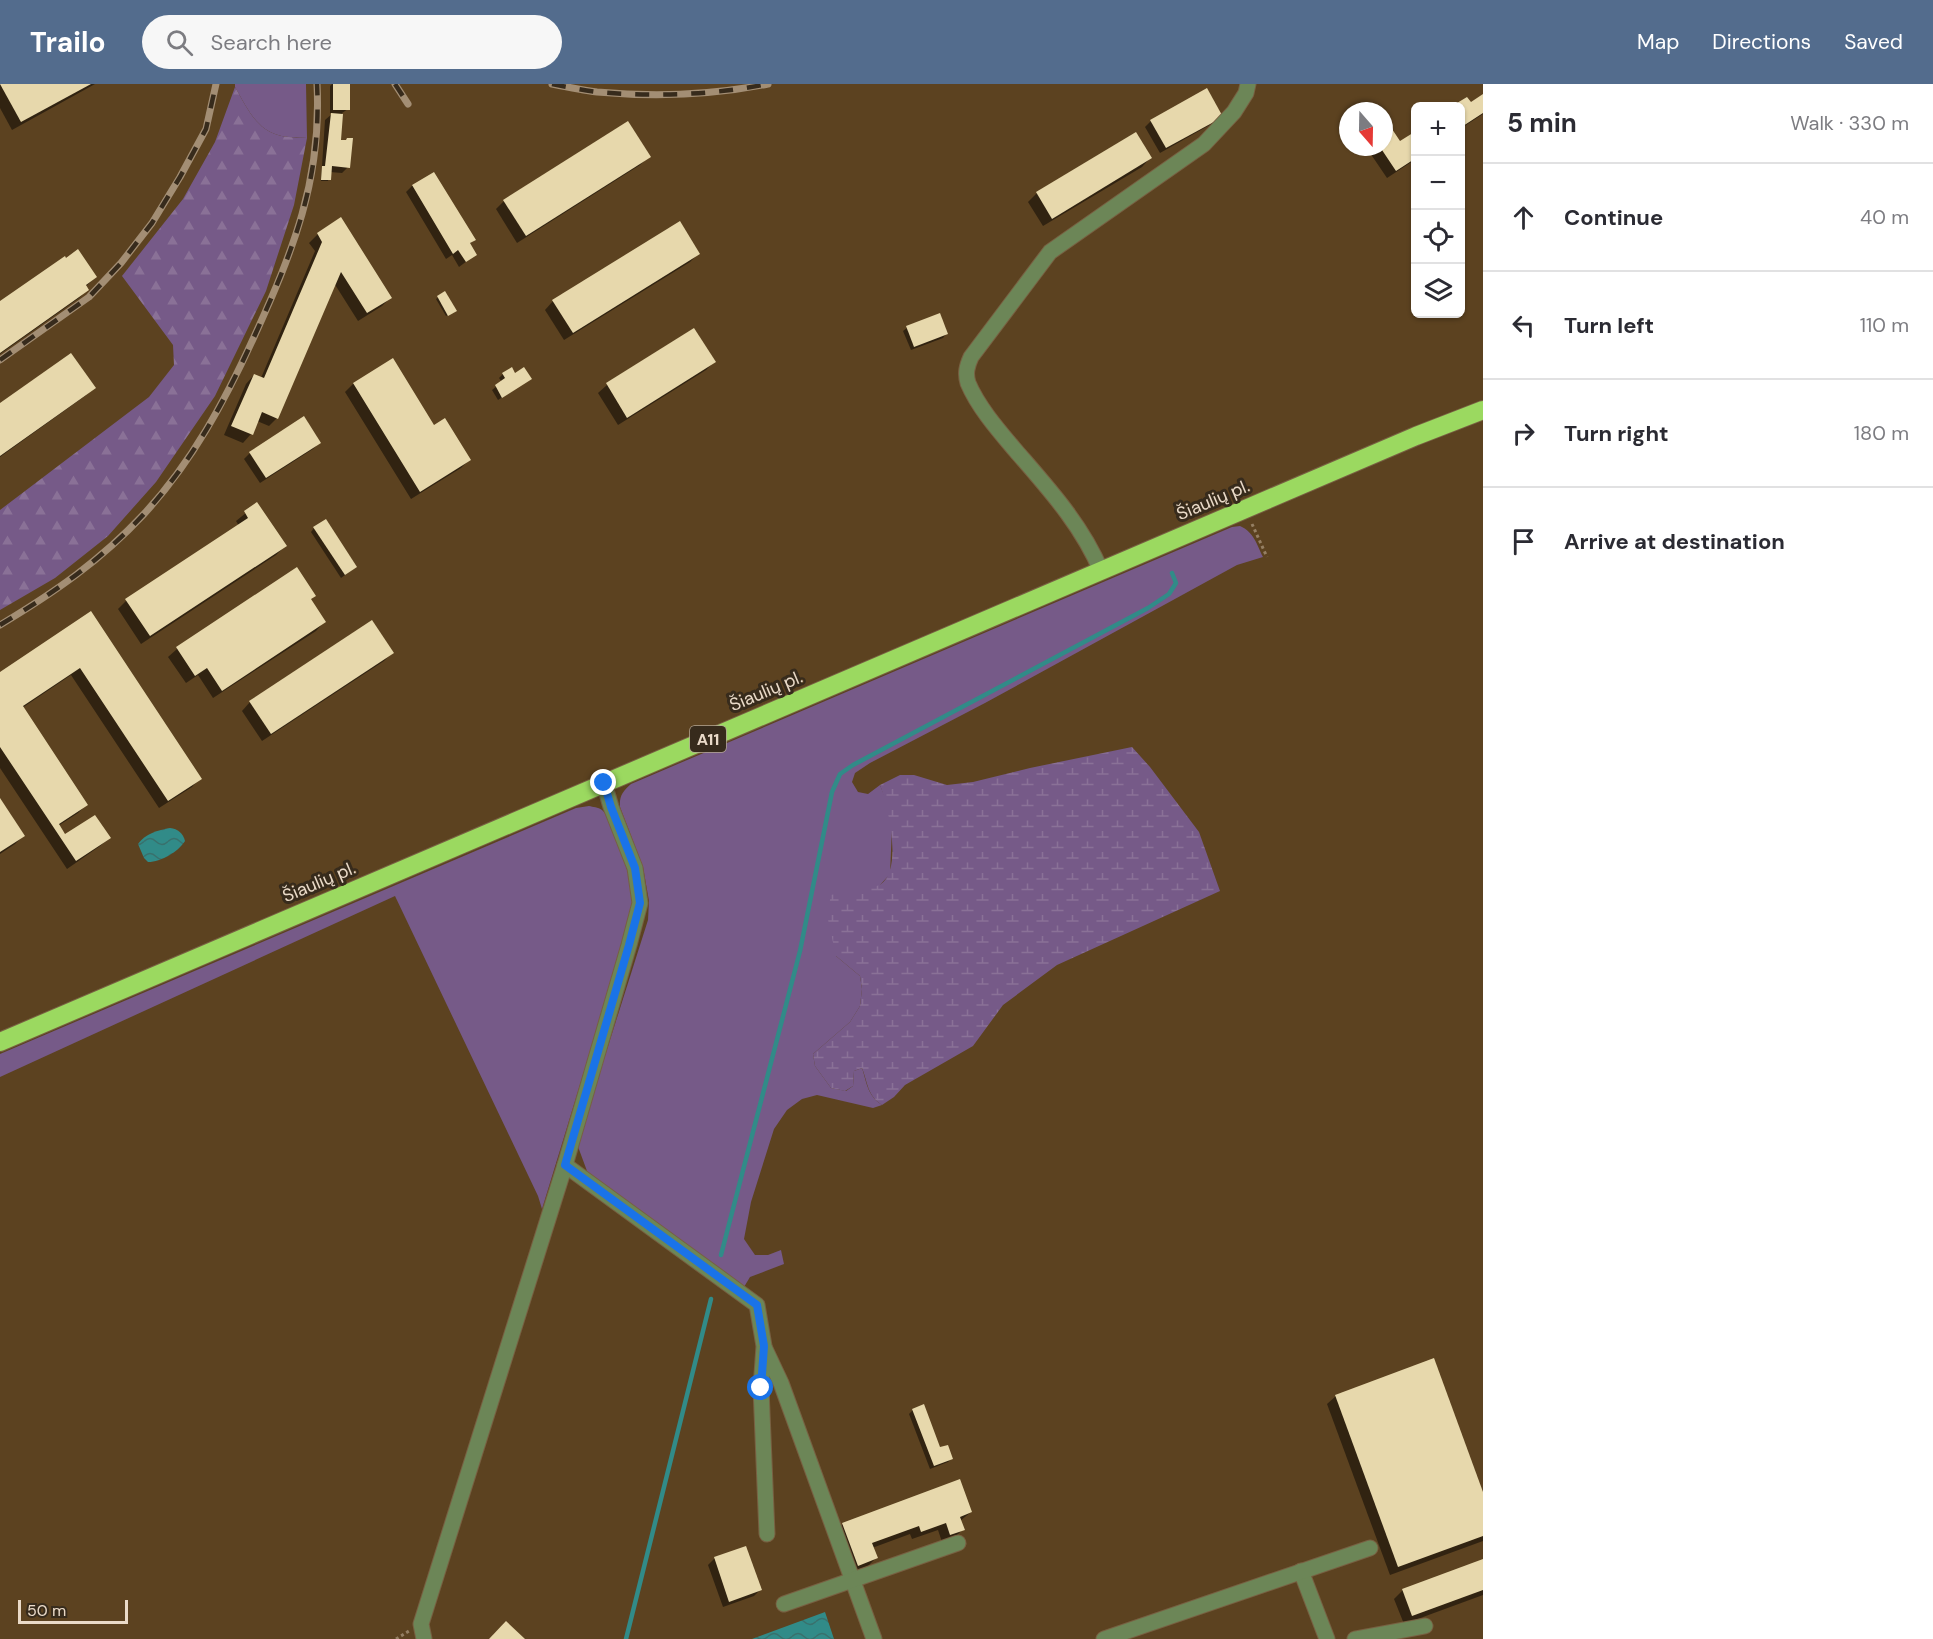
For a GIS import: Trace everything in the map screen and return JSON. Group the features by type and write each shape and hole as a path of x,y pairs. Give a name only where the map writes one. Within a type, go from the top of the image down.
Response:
{"highway":[{"name":"Šiaulių pl.","path":"1416,436 1483,403"},
{"name":"Šiaulių pl.","path":"0,1042 1245,508 1483,410"}],"street":[{"path":"1101,571 1088,543 1070,516 990,420 968,383 966,368 971,357 1050,252 1204,144 1234,112 1246,93 1248,84"},
{"path":"424,1639 421,1624 565,1165 640,903 635,868 604,783"},
{"path":"565,1165 757,1305 764,1346 761,1388 767,1534"},
{"path":"764,1346 781,1383 874,1639"},
{"path":"784,1604 958,1543"},
{"path":"1104,1639 1370,1548"},
{"path":"1301,1571 1327,1639"},
{"path":"1355,1639 1425,1626"}],"path":[{"path":"1245,508 1267,557"}],"green space":[{"path":"235,84 306,84 307,138 281,136 264,128 248,109"},
{"path":"235,87 252,116 264,128 281,136 307,138 294,205 266,291 215,396 156,482 108,536 55,578 0,610 0,510 149,397 174,365 173,345 122,276 183,199 215,142"},
{"path":"1240,526 1252,535 1263,557 1237,565 855,773 852,782 858,792 868,794 880,785 886,800 892,827 890,874 880,885 836,956 860,976 862,989 860,1006 850,1022 813,1054 815,1066 831,1088 846,1091 853,1086 854,1071 862,1068 870,1093 882,1105 873,1108 817,1095 802,1099 787,1110 774,1129 751,1202 744,1239 755,1255 768,1255 781,1250 784,1264 750,1277 744,1287 593,1179 587,1171 577,1144 648,920 649,901 643,867 620,807 624,791 631,784 1232,527"},
{"path":"1132,747 1199,832 1220,891 1057,965 1003,1005 973,1046 905,1085 894,1097 882,1105 871,1093 862,1068 854,1071 853,1086 845,1091 831,1088 815,1066 813,1054 850,1022 860,1006 862,989 860,976 836,956 827,915 831,895 878,886 888,876 891,865 892,836 880,785 900,775 914,775 947,785 973,782"},
{"path":"589,806 602,810 611,824 631,882 632,905 627,931 542,1209 538,1196 395,896 0,1077 0,1054 576,808"}],"water":[{"path":"170,828 180,832 185,841 169,856 148,862 138,844 152,833"},
{"path":"825,1612 834,1639 752,1639"}],"building":[{"path":"0,84 91,84 21,122"},
{"path":"333,84 350,84 350,110 333,110"},
{"path":"1207,88 1223,117 1166,148 1150,120"},
{"path":"1483,94 1483,113 1465,125 1465,102 1459,102 1467,97 1471,102"},
{"path":"331,113 343,114 341,140 353,138 350,168 332,166 331,180 321,180 322,166 325,166"},
{"path":"628,121 651,157 526,236 503,200"},
{"path":"1393,130 1400,141 1411,134 1411,161 1396,171 1386,156 1393,156"},
{"path":"1136,132 1152,158 1052,219 1036,192"},
{"path":"434,172 476,240 470,243 477,255 466,262 458,250 453,254 412,185"},
{"path":"341,217 392,298 367,313 341,272 278,419 262,412 253,435 231,426 254,374 264,378 322,242 317,233"},
{"path":"680,221 700,254 573,333 552,300"},
{"path":"78,249 97,277 86,285 89,290 0,353 0,301"},
{"path":"445,291 457,311 448,316 437,296"},
{"path":"940,313 948,334 914,347 906,326"},
{"path":"694,328 716,362 627,418 606,383"},
{"path":"71,353 96,388 0,456 0,403"},
{"path":"393,358 434,425 445,418 471,460 420,492 353,383"},
{"path":"512,367 515,373 524,367 532,379 502,398 495,385 505,378 502,373"},
{"path":"304,416 321,443 266,478 249,452"},
{"path":"257,502 287,546 150,636 125,599 248,518 244,511"},
{"path":"326,519 357,567 345,575 313,527"},
{"path":"297,567 316,596 311,599 326,622 222,691 207,668 195,676 176,647"},
{"path":"91,611 202,779 168,801 80,668 23,706 88,805 59,824 65,834 95,815 111,838 76,861 0,747 0,672"},
{"path":"372,620 394,653 271,734 249,701"},
{"path":"0,798 25,836 0,852"},
{"path":"1434,1358 1483,1492 1483,1536 1398,1567 1335,1395"},
{"path":"924,1404 940,1447 948,1445 953,1459 934,1466 912,1409"},
{"path":"960,1479 972,1512 960,1517 965,1530 950,1535 946,1523 921,1532 919,1526 872,1543 878,1558 858,1566 842,1523"},
{"path":"746,1546 762,1590 729,1602 714,1557"},
{"path":"1483,1559 1483,1590 1412,1616 1402,1589"},
{"path":"506,1621 525,1639 489,1639"}],"waterway":[{"path":"721,1255 800,951 832,792 840,774 1148,608 1169,594 1176,583 1172,573"},
{"path":"626,1639 711,1299"}],"railway":[{"path":"0,360 89,297 121,263 152,223 206,129 216,84"},
{"path":"0,625 76,575 111,547 161,494 206,430 243,361 268,305 302,214 315,152 317,84"},
{"path":"395,84 408,104"},
{"path":"552,84 597,92 662,95 726,91 768,84"}],"route":[{"path":"604,783 635,868 640,903 565,1165 757,1305 764,1346 761,1388"}]}
